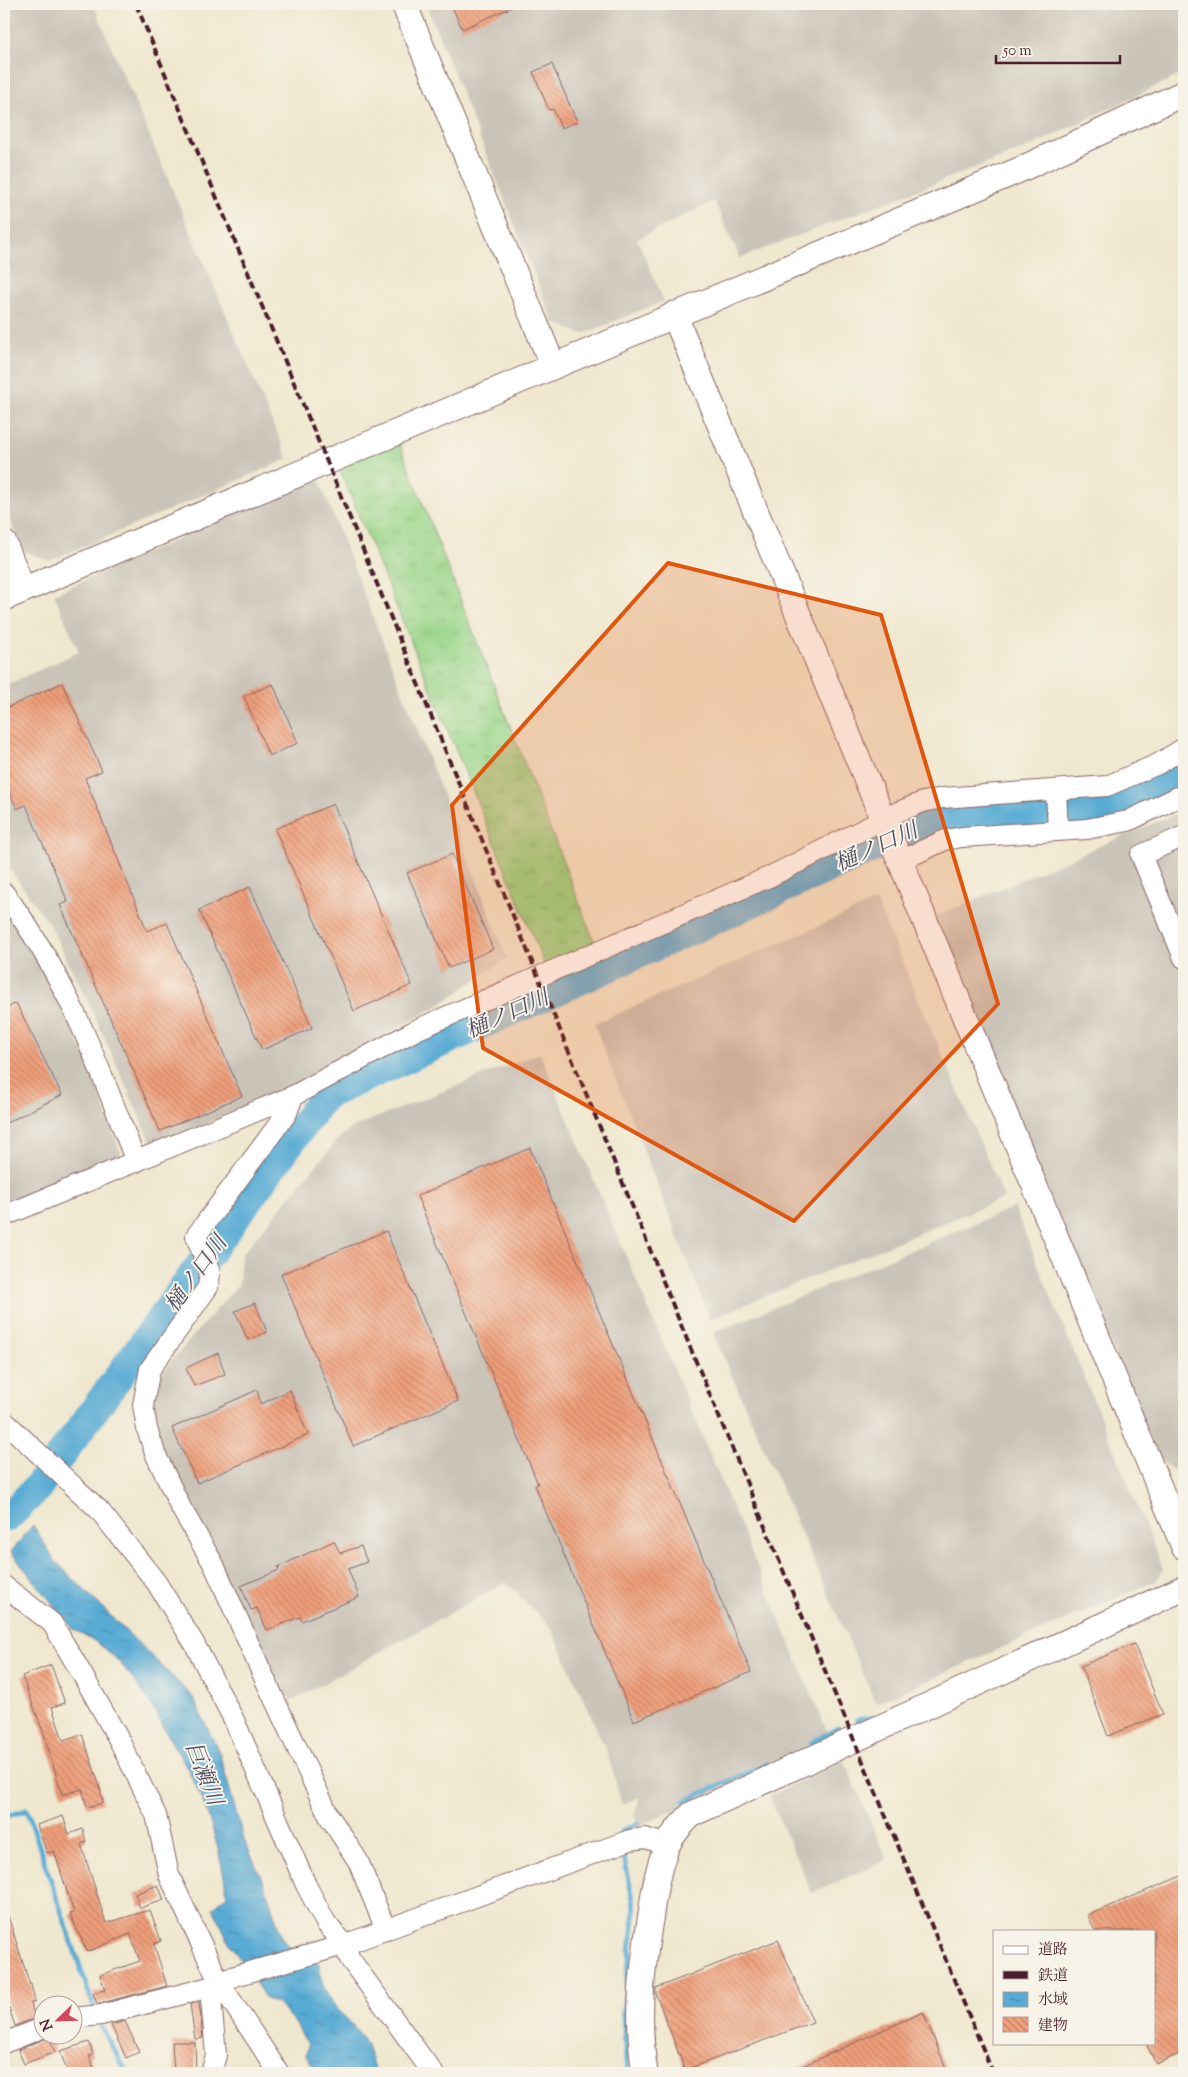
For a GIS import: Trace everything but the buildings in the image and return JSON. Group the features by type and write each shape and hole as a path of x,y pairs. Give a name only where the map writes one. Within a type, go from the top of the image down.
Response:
{"street":[{"path":"404,4 553,366"},
{"path":"4,543 13,594 1017,171 1184,93"},
{"path":"674,314 1184,1546"},
{"path":"4,1216 293,1096 418,1029 769,877 884,824 898,812 923,802 943,798 1056,795 1114,784 1158,764 1184,748"},
{"path":"898,857 944,840 962,836 1058,828 1087,829 1128,821 1184,794"},
{"path":"1056,795 1058,828"},
{"path":"1184,836 1141,855 1184,958"},
{"path":"4,893 30,927 60,984 97,1060 136,1162"},
{"path":"293,1096 286,1113 196,1236 210,1273 208,1287 150,1369 144,1406 147,1429 155,1453 178,1501 214,1566 329,1816 358,1861 386,1930"},
{"path":"4,1421 99,1510 156,1582 194,1643 234,1720 306,1886 326,1923 433,2073"},
{"path":"4,1586 52,1623 118,1738 156,1815 169,1875 221,1982 279,2073"},
{"path":"645,2073 640,2044 641,1976 654,1894 668,1845 677,1828 692,1814 1184,1588"},
{"path":"88,2016 221,1982 341,1946 630,1840 645,1838 668,1845"},
{"path":"211,2073 216,2055 221,1982"},
{"path":"4,2043 32,2032"}],"highlighted area":[{"path":"668,563 881,615 998,1004 794,1221 483,1048 452,805"}],"shaded area":[{"path":"4,4 93,4 288,459 50,561 23,551 4,506"},
{"path":"426,4 1184,4 1184,73 1027,148 740,258 714,201 637,239 664,301 583,334 554,323"},
{"path":"318,477 507,958 436,1007 293,1084 154,1148 92,1010 48,922 4,861 4,686 79,652 54,594"},
{"path":"1184,810 1184,1472 1170,1469 1157,1456 932,918"},
{"path":"876,901 1004,1198 710,1319 594,1024"},
{"path":"4,908 24,934 50,982 89,1064 122,1158 4,1206"},
{"path":"540,1053 830,1738 639,1826 634,1816 640,1797 622,1804 607,1752 552,1629 506,1582 292,1701 274,1682 192,1516 162,1449 150,1406 158,1376 239,1284 241,1255 341,1136 353,1127"},
{"path":"1014,1207 1163,1569 1155,1581 876,1703 713,1333"},
{"path":"844,1760 887,1860 812,1893 769,1796"}],"green space":[{"path":"398,440 596,946 546,968 338,465"}],"water":[{"name":"巨瀬川","path":"33,1525 56,1562 192,1696 219,1752 244,1840 263,1881 283,1940 292,1949 320,1965 324,1989 335,2006 364,2040 376,2073 318,2073 306,2056 308,2045 295,2023 278,2004 266,1999 230,1944 213,1908 227,1895 213,1832 196,1786 152,1706 131,1676 105,1649 90,1638 74,1630 11,1552"}],"waterway":[{"name":"樋ノ口川","path":"8,1517 37,1488 325,1095 926,824 959,816 1098,811 1130,800 1184,771"},
{"path":"857,1720 875,1717"},
{"path":"811,1743 838,1728"},
{"path":"685,1801 767,1764"},
{"path":"4,1817 27,1810 95,2011"},
{"path":"619,1836 622,1831 638,1823"},
{"path":"624,1857 635,1909 623,2014 627,2073"},
{"path":"97,2019 127,2073"}],"railway":[{"path":"136,4 327,462 697,1364 993,2073"}]}
